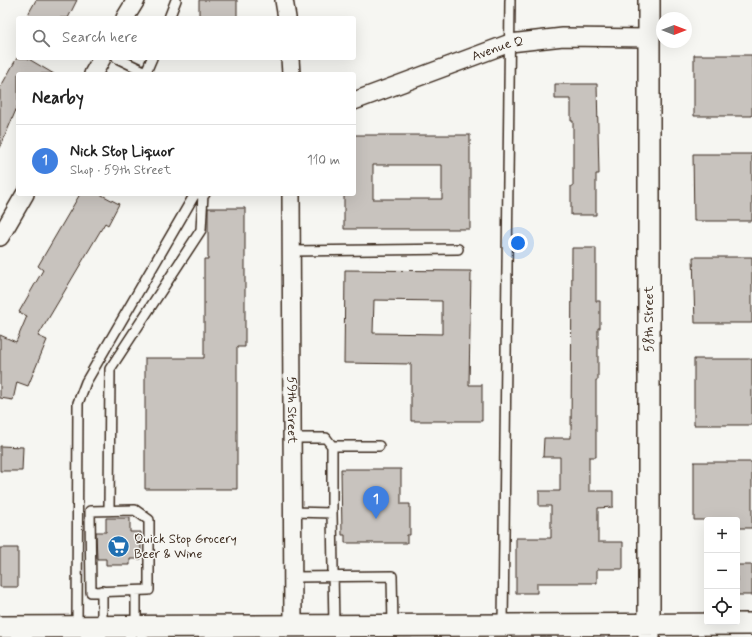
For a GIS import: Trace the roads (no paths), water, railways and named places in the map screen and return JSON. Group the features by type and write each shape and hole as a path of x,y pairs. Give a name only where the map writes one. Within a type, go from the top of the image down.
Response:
{"street":[{"path":"126,16 136,0"},
{"path":"284,0 287,16"},
{"name":"58th Street","path":"649,0 649,631"},
{"name":"Avenue Q","path":"356,100 510,43 562,37 649,38"},
{"path":"94,72 101,60"},
{"path":"290,60 291,72"},
{"path":"0,237 24,196"},
{"name":"59th Street","path":"291,196 293,626"},
{"path":"5,630 102,627 136,632 264,632 293,626 334,626 393,631 513,629 649,631 752,624"}],"lane":[{"path":"170,16 176,0"},
{"path":"510,0 513,629"},
{"path":"121,60 145,72"},
{"path":"147,72 151,60"},
{"path":"77,627 77,414 81,392 194,196"},
{"path":"109,510 110,369 201,230 204,196"},
{"path":"292,251 458,249"},
{"path":"292,438 326,438 332,446 334,626"},
{"path":"332,446 379,446"},
{"path":"78,592 91,592 102,591 136,591 149,590 149,520 136,510 90,510 91,592"},
{"path":"292,512 332,513"},
{"path":"78,538 90,539"},
{"path":"293,577 392,576 393,631"},
{"path":"102,591 102,627"},
{"path":"136,591 136,632"}],"place":[{"name":"Nick Stop Liquor","path":"376,519"},
{"name":"Quick Stop Grocery Beer & Wine","path":"118,546"}]}
